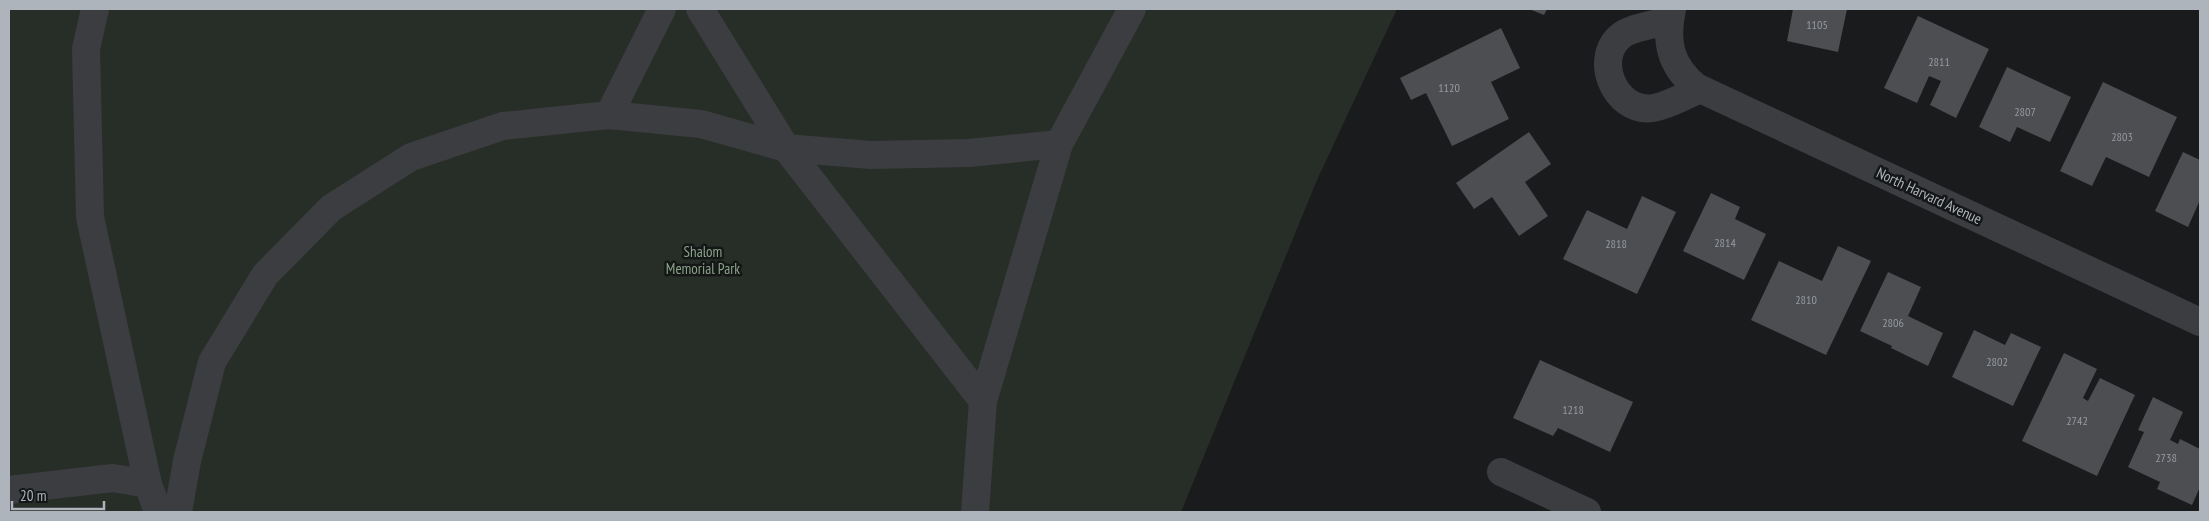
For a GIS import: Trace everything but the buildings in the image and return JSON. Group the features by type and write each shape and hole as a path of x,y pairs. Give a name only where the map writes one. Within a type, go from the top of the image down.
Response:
{"street":[{"path":"95,9 86,49 90,217 148,484 158,512"},
{"path":"609,115 662,9"},
{"path":"700,9 786,148 984,401"},
{"path":"975,512 984,401 1059,144 1132,9"},
{"path":"1671,14 1625,33 1615,43 1609,56 1608,70 1611,83 1618,94 1640,108 1654,108 1700,89"},
{"name":"North Harvard Avenue","path":"1671,14 1668,41 1672,54 1684,77 1700,89 2200,322"},
{"path":"178,512 187,461 212,362 265,275 331,208 411,157 503,126 609,115 701,124 786,148 871,155 969,153 1059,144"},
{"path":"1501,472 1586,512"},
{"path":"9,490 113,478 148,484"}],"green space":[{"name":"Shalom Memorial Park","path":"9,9 1397,9 1317,180 1181,512 9,512"}]}
